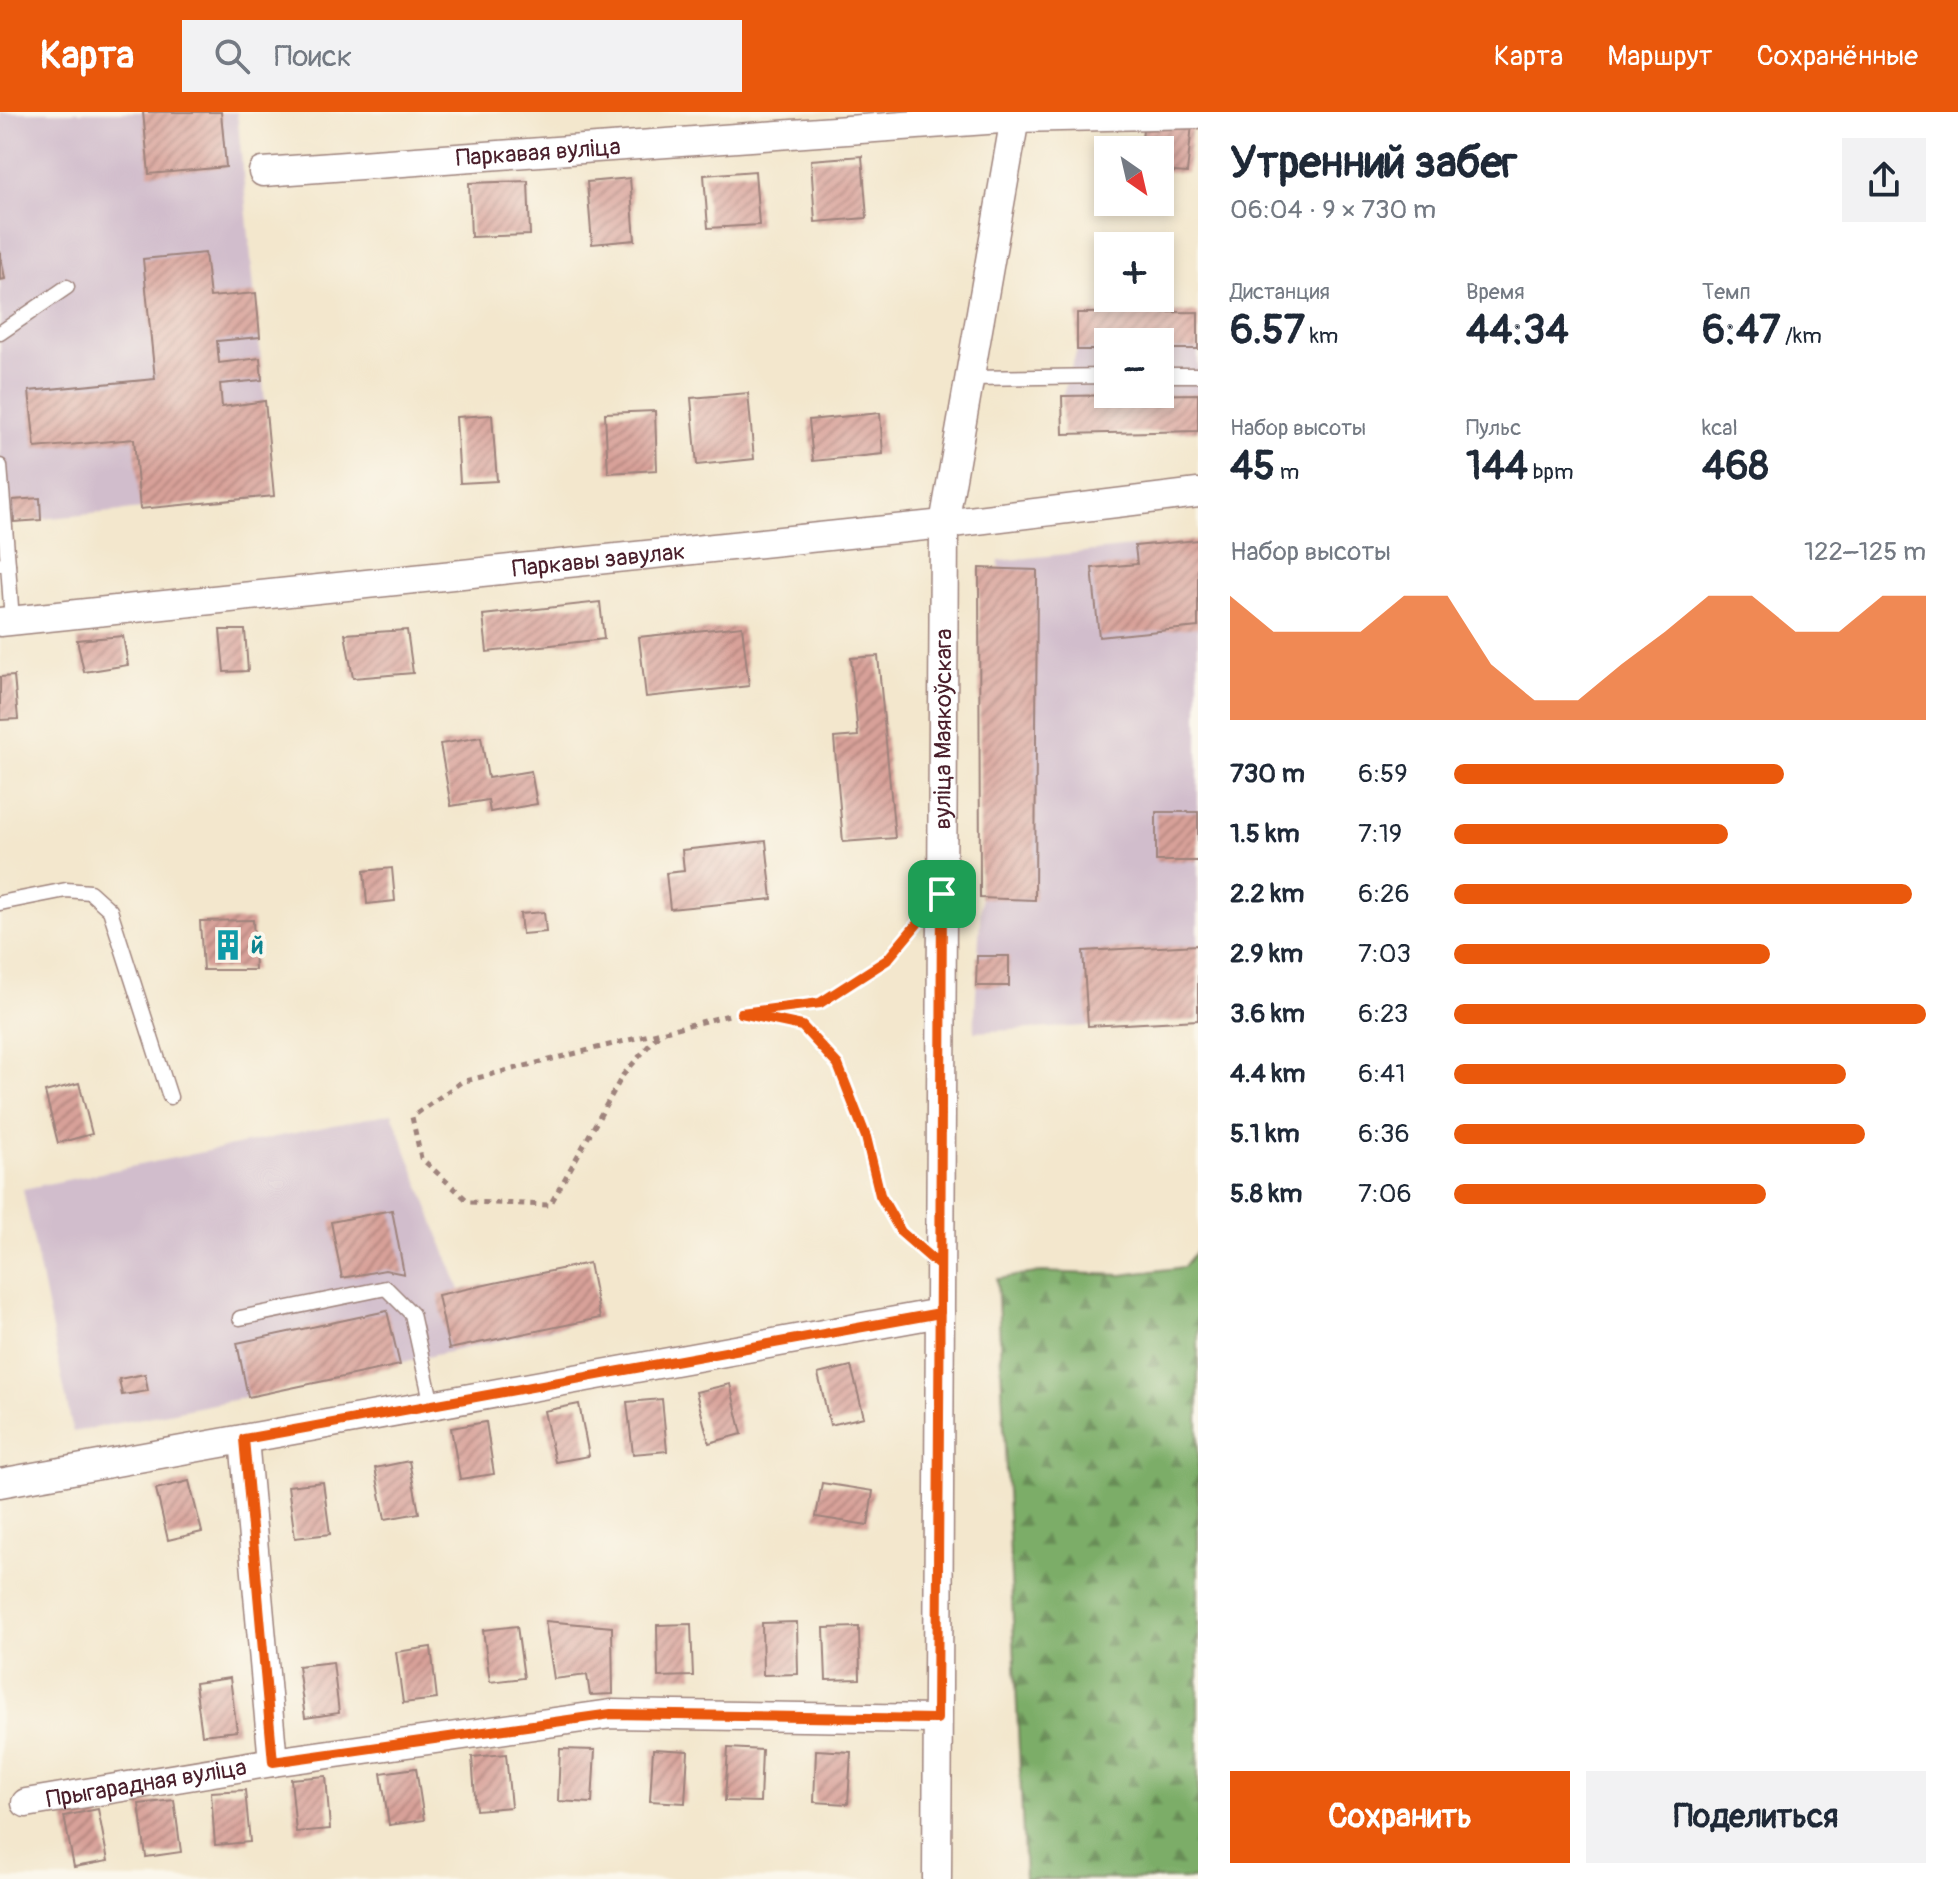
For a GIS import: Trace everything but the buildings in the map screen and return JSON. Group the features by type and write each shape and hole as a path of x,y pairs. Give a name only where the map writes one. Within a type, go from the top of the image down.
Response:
{"street":[{"name":"Паркавая вуліца","path":"263,172 1016,115 1198,114"},
{"name":"вуліца Маякоўскага","path":"937,1879 944,524 1016,115"},
{"name":"Паркавы завулак","path":"6,622 944,524 1198,493"},
{"path":"0,1483 940,1313"},
{"path":"244,1439 273,1762"},
{"name":"Прыгарадная вуліца","path":"26,1803 273,1762 611,1714 937,1719"}],"lane":[{"path":"0,333 67,287"},
{"path":"1174,375 1198,375"},
{"path":"969,378 1094,376"},
{"path":"0,466 6,622"},
{"path":"0,903 66,890 90,892 110,910 170,1097"},
{"path":"240,1318 386,1288 412,1314 432,1405"}],"path":[{"path":"658,1035 623,1075 550,1205 469,1202 421,1158 412,1117 461,1082 552,1056 658,1035 741,1013 820,1003 887,960 942,894"},
{"path":"741,1013 802,1026 838,1065 866,1137 880,1195 901,1232 940,1266"}],"shaded area":[{"path":"0,112 237,112 274,496 0,523"},
{"path":"1198,312 1198,431 1063,434 1062,396 1077,350 1077,313"},
{"path":"1198,540 1198,1020 974,1032 999,561"},
{"path":"392,1113 460,1290 589,1263 600,1318 248,1397 73,1432 23,1189"}],"green space":[{"path":"1198,1248 1198,1879 1025,1879 997,1279 1042,1272 1122,1275 1184,1267"}],"place":[{"name":"й","path":"228,945"}],"route":[{"path":"942,894 887,960 820,1003 741,1013 802,1026 838,1065 866,1137 880,1195 901,1232 940,1266 940,1313 938,1516 937,1719 611,1714 273,1762 244,1439 940,1313 942,894"}]}
